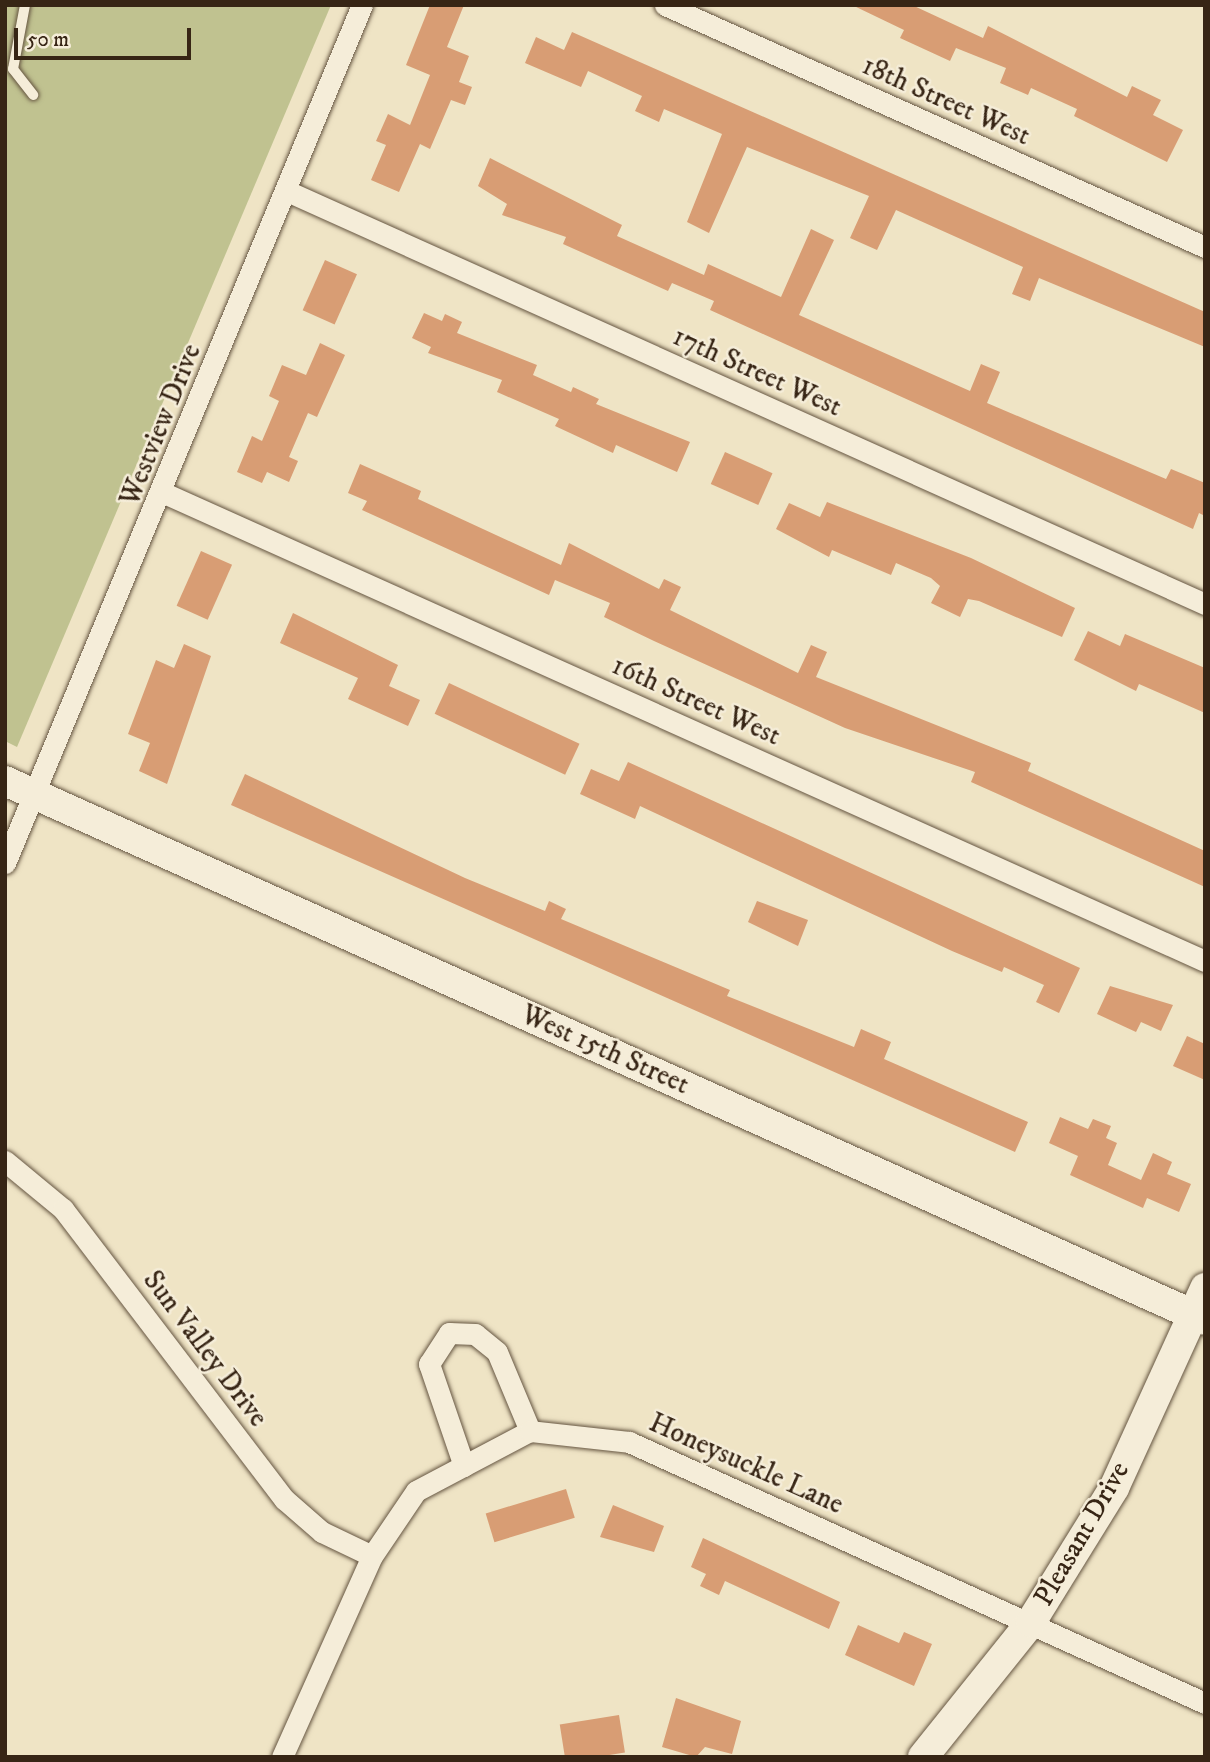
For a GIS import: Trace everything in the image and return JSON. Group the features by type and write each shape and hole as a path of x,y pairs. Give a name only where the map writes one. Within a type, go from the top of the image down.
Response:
{"street":[{"name":"Westview Drive","path":"5,863 164,493 362,5"},
{"name":"18th Street West","path":"665,5 1205,247"},
{"name":"17th Street West","path":"287,191 1205,604"},
{"name":"16th Street West","path":"164,493 1205,961"},
{"name":"West 15th Street","path":"5,780 1201,1308"},
{"name":"Sun Valley Drive","path":"5,1160 63,1209 284,1499 322,1532 372,1556"},
{"name":"Pleasant Drive","path":"923,1757 1031,1622 1114,1488 1201,1308"},
{"path":"282,1757 372,1556 416,1491 464,1466 530,1431 497,1352 475,1334 449,1333 429,1364 464,1466"},
{"name":"Honeysuckle Lane","path":"530,1431 629,1442 1205,1703"}],"lane":[{"path":"25,5 13,69 33,95"}],"green space":[{"path":"5,5 331,5 17,747 5,741"}],"building":[{"path":"430,5 464,5 447,47 469,56 459,82 472,87 465,105 451,100 430,149 420,144 399,192 371,180 386,145 376,141 388,114 410,125 430,75 406,65"},
{"path":"852,5 912,5 983,38 988,26 1127,97 1132,86 1161,100 1153,115 1183,130 1167,162 1074,116 1077,109 1031,88 1028,95 1000,83 1006,68 956,48 950,61 900,38 904,30"},
{"path":"572,32 1205,312 1205,347 1039,278 1030,301 1012,294 1023,267 896,210 877,250 850,238 869,196 747,147 709,233 687,222 722,134 664,109 659,122 635,111 642,96 588,71 581,87 525,63 536,37 564,50"},
{"path":"490,158 622,225 617,236 704,275 708,264 781,297 811,229 834,240 799,315 970,391 981,364 1000,372 987,403 1166,479 1171,469 1205,483 1205,516 1199,513 1193,529 710,310 714,301 672,283 668,291 563,244 566,237 502,215 507,204 478,186"},
{"path":"325,260 357,274 335,324 303,310"},
{"path":"424,313 442,321 445,314 462,322 457,333 537,365 533,375 571,392 573,387 599,399 596,404 690,442 677,472 616,445 613,453 555,426 559,419 497,392 502,380 428,353 431,347 412,338"},
{"path":"320,343 345,355 317,417 308,413 289,457 298,461 289,482 267,472 262,483 237,472 252,436 262,441 279,401 269,396 282,365 306,375"},
{"path":"725,452 773,473 758,505 711,484"},
{"path":"360,464 421,491 418,499 561,565 569,543 659,589 664,579 681,587 670,610 798,673 811,645 827,652 816,677 1031,763 1028,771 1205,851 1205,887 971,782 975,772 845,728 654,641 604,617 610,603 555,580 549,595 362,510 367,501 348,493"},
{"path":"827,502 971,558 1075,608 1062,637 979,601 968,599 960,617 931,603 940,586 931,578 896,563 891,575 832,550 829,557 776,529 789,503 820,517"},
{"path":"201,551 232,565 208,620 177,606"},
{"path":"293,613 398,665 389,686 420,700 408,726 348,699 358,678 280,643"},
{"path":"1088,631 1120,646 1125,634 1205,668 1205,713 1139,684 1136,691 1074,660"},
{"path":"184,644 211,656 167,784 139,771 150,743 128,734 156,660 174,668"},
{"path":"449,683 580,744 565,775 435,714"},
{"path":"628,762 1080,968 1059,1013 1036,1002 1044,985 1004,967 1002,972 952,951 640,806 635,819 580,794 591,769 619,781"},
{"path":"245,774 465,878 545,911 549,901 566,909 561,919 730,990 727,996 854,1047 861,1029 891,1042 884,1059 1028,1122 1015,1152 231,805"},
{"path":"757,901 808,920 798,946 748,922"},
{"path":"1110,986 1173,1005 1161,1031 1141,1022 1136,1032 1097,1014"},
{"path":"1187,1036 1205,1044 1205,1080 1173,1066"},
{"path":"1060,1117 1088,1129 1093,1119 1111,1126 1106,1138 1117,1143 1108,1165 1141,1180 1153,1153 1172,1162 1167,1174 1191,1184 1179,1212 1147,1198 1143,1208 1070,1175 1078,1156 1049,1143"},
{"path":"566,1489 575,1518 494,1542 486,1514"},
{"path":"613,1505 664,1526 654,1552 600,1537"},
{"path":"703,1538 840,1602 829,1629 725,1581 719,1595 700,1586 706,1574 691,1567"},
{"path":"858,1625 899,1643 904,1632 932,1644 914,1686 845,1655"},
{"path":"676,1698 741,1721 732,1754 705,1747 696,1757 662,1747"},
{"path":"619,1715 625,1753 597,1757 565,1757 560,1724"}]}
